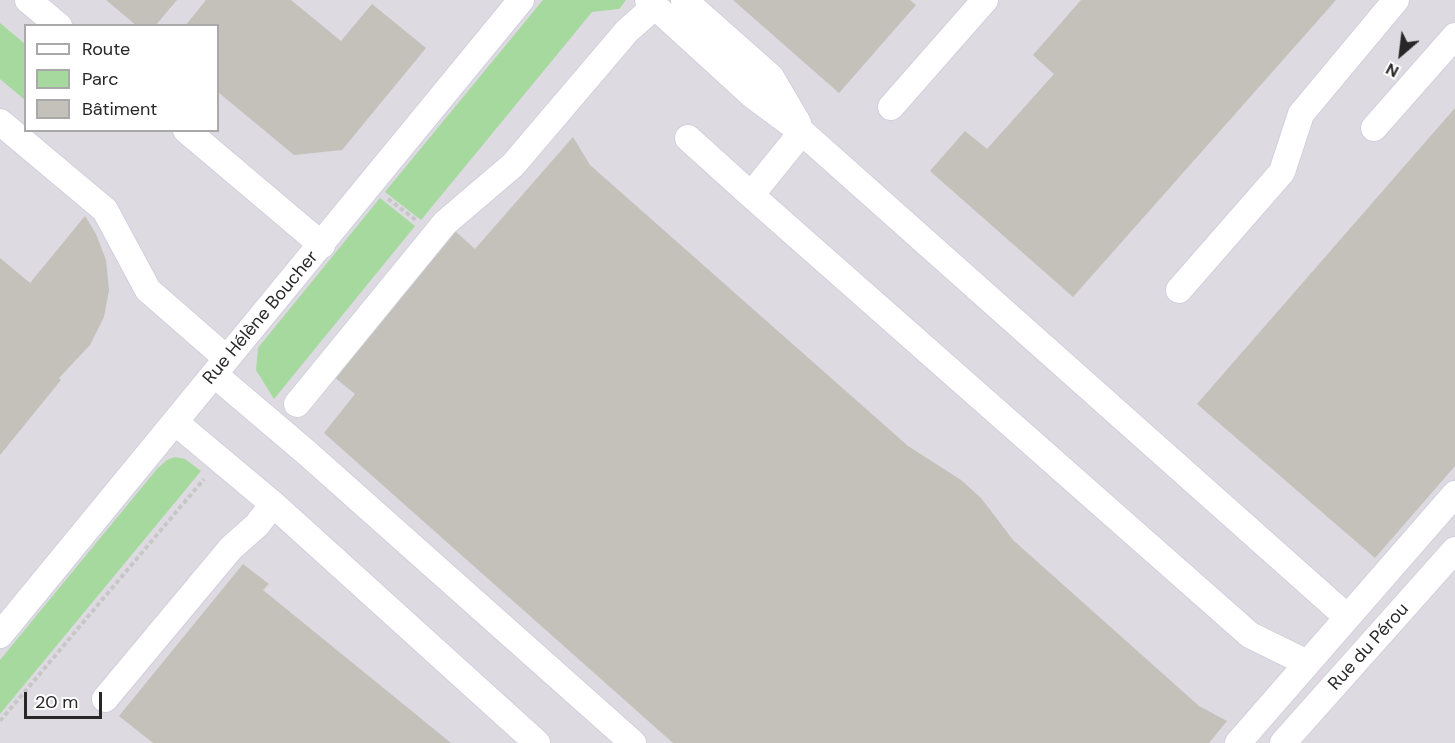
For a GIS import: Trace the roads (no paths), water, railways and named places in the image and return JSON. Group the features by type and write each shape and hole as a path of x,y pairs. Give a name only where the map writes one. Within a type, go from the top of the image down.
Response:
{"street":[{"path":"28,0 57,24"},
{"path":"684,0 771,77 802,132"},
{"path":"891,107 985,0"},
{"path":"1179,290 1282,172 1301,114 1396,0"},
{"name":"Rue Hélène Boucher","path":"0,635 322,245 514,2"},
{"path":"297,404 445,223 513,165 651,4 752,95 802,132 1347,617"},
{"path":"1374,128 1455,36"},
{"path":"0,122 105,210 148,290 307,453 633,743"},
{"path":"188,132 322,245"},
{"path":"751,195 802,132"},
{"path":"688,138 1250,635 1307,663"},
{"path":"175,422 273,504 537,743"},
{"path":"1238,743 1455,494"},
{"path":"105,699 231,548 257,525 273,504"},
{"name":"Rue du Pérou","path":"1282,743 1455,550"}]}
